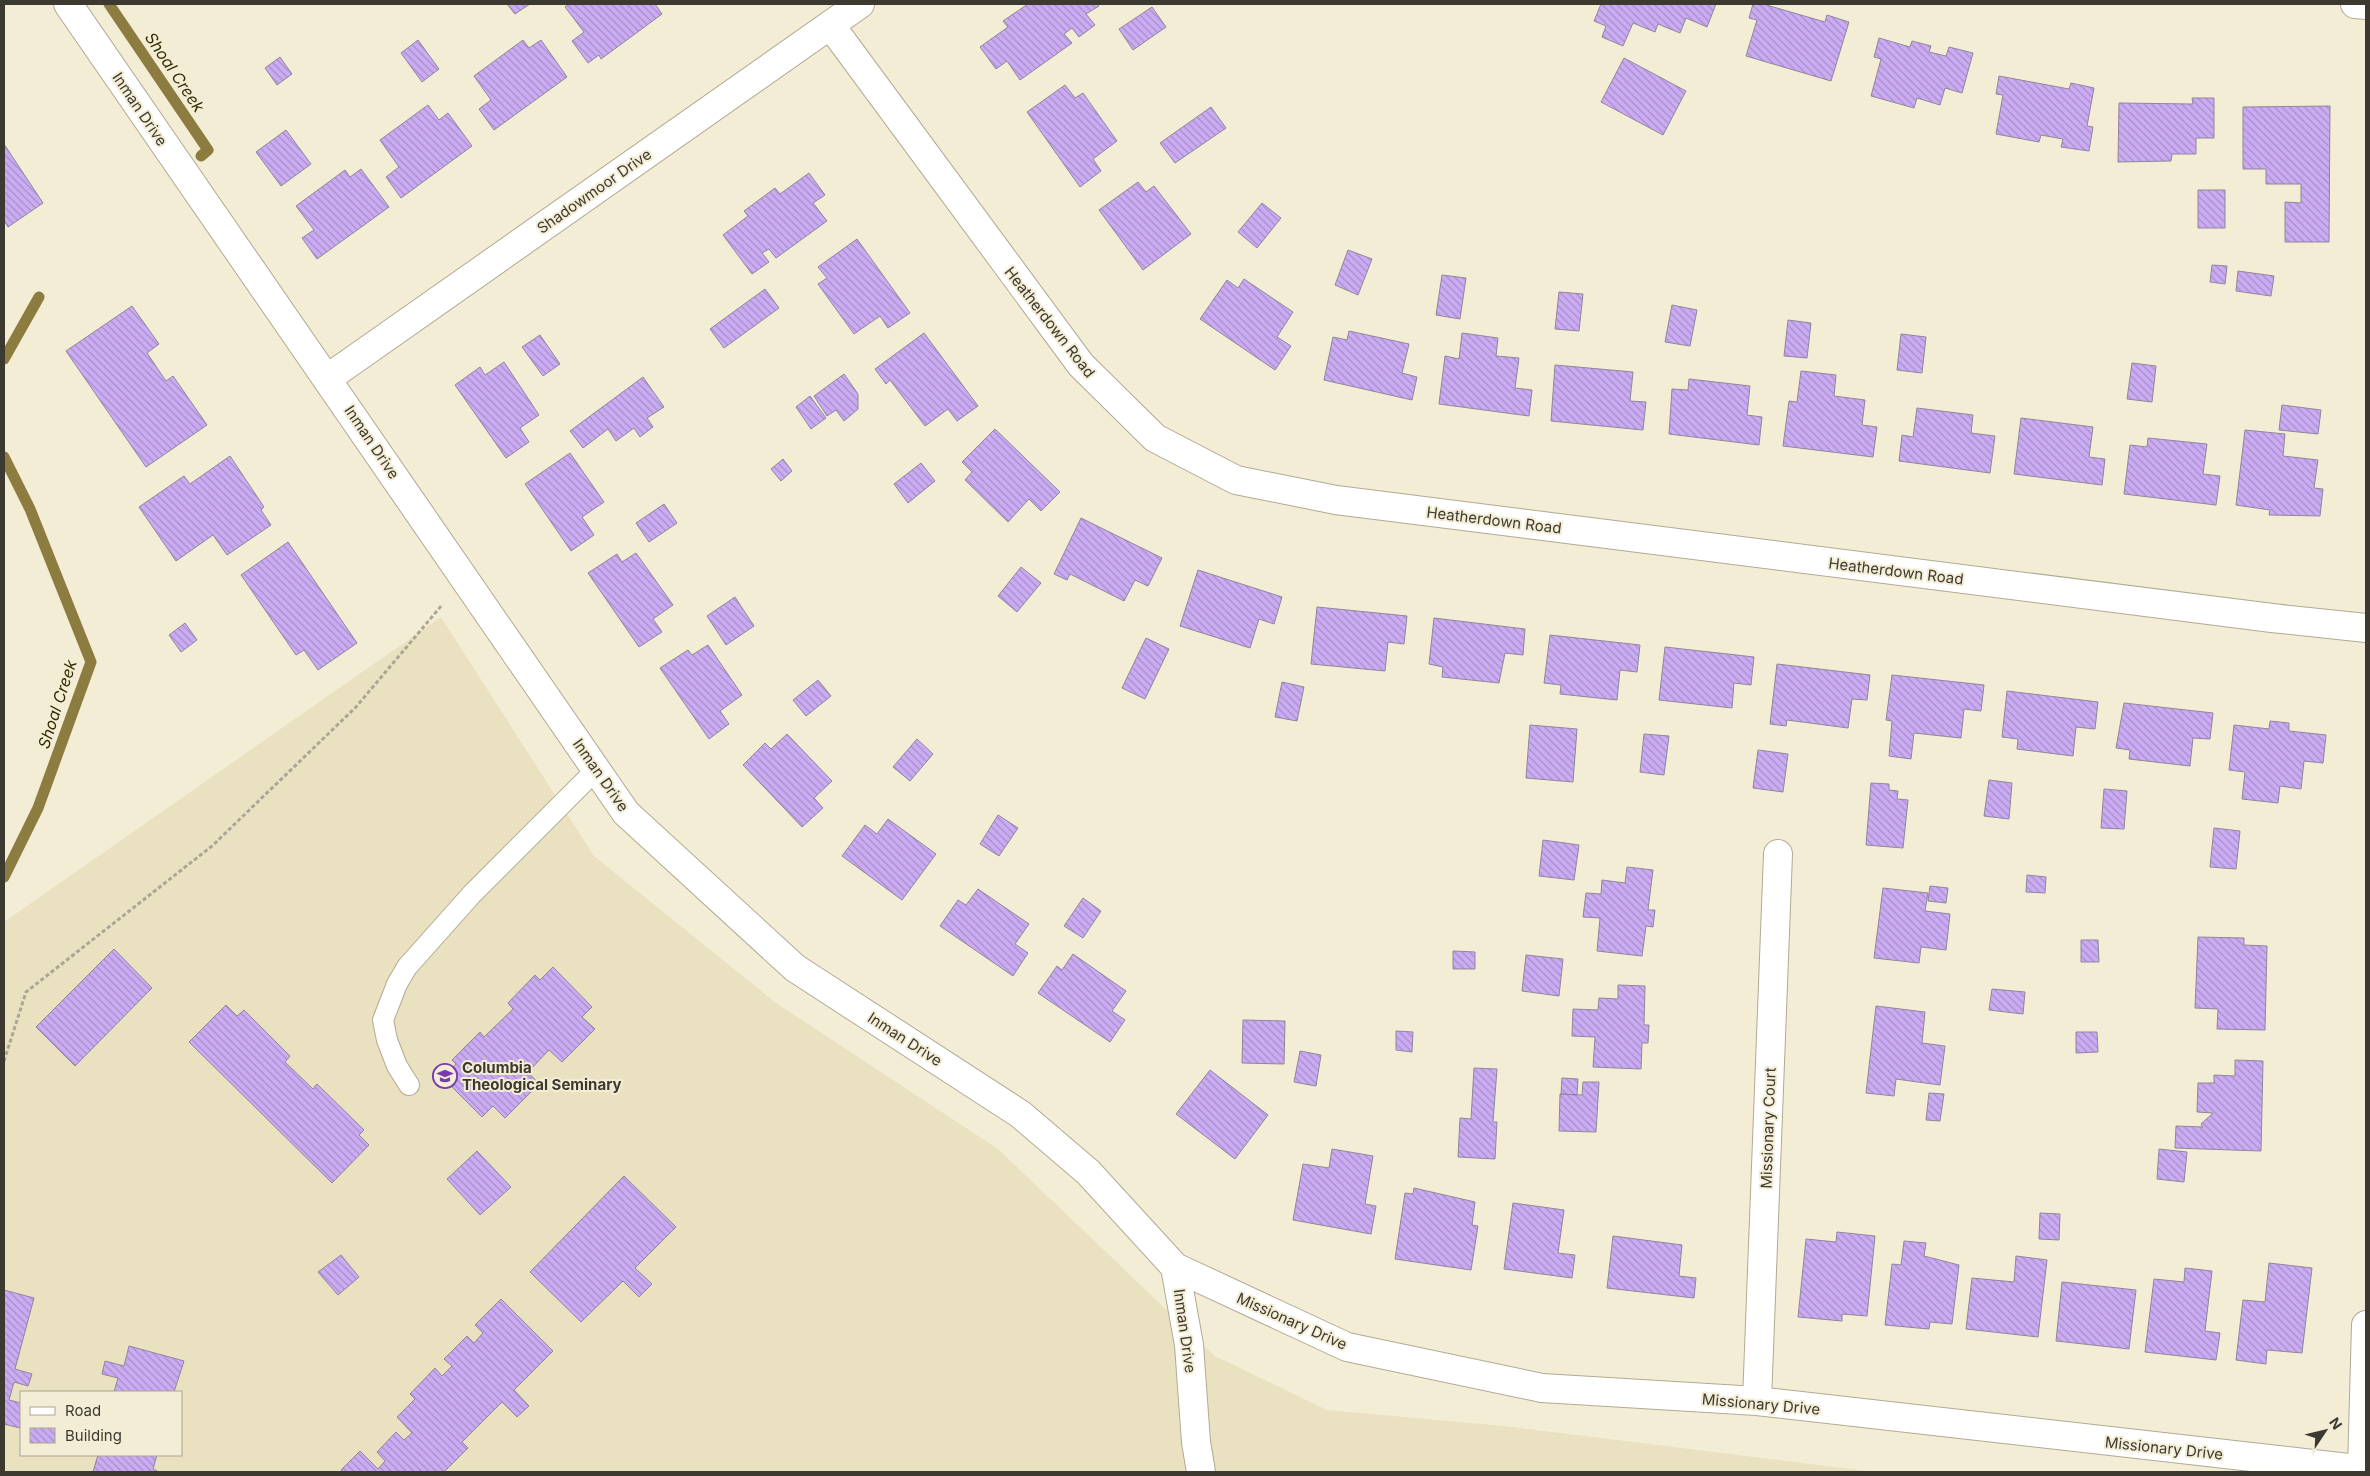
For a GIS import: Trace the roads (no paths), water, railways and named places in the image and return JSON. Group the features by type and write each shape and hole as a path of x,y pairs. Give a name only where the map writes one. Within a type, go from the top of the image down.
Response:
{"street":[{"name":"Inman Drive","path":"68,4 242,258 328,378 626,813 795,968 1020,1114 1088,1172 1175,1267 1189,1345 1196,1442 1201,1472"},
{"name":"Shadowmoor Drive","path":"328,378 860,4"},
{"path":"2355,4 2366,5"},
{"name":"Heatherdown Road","path":"831,26 1081,365 1155,438 1236,480 1336,500 2272,618 2366,628"},
{"name":"Missionary Court","path":"1757,1402 1778,854"},
{"name":"Missionary Drive","path":"1175,1267 1347,1347 1542,1388 1757,1402 2364,1470"},
{"path":"2364,1470 2366,1325"}],"lane":[{"path":"409,1086 397,1066 387,1040 383,1020 397,984 407,968 472,894 597,769"}],"waterway":[{"name":"Shoal Creek","path":"109,4 208,150 201,156"},
{"name":"Shoal Creek","path":"4,359 39,297"},
{"name":"Shoal Creek","path":"4,457 30,509 91,662 38,808 4,877"}],"place":[{"name":"Columbia Theological Seminary","path":"445,1076"}]}
